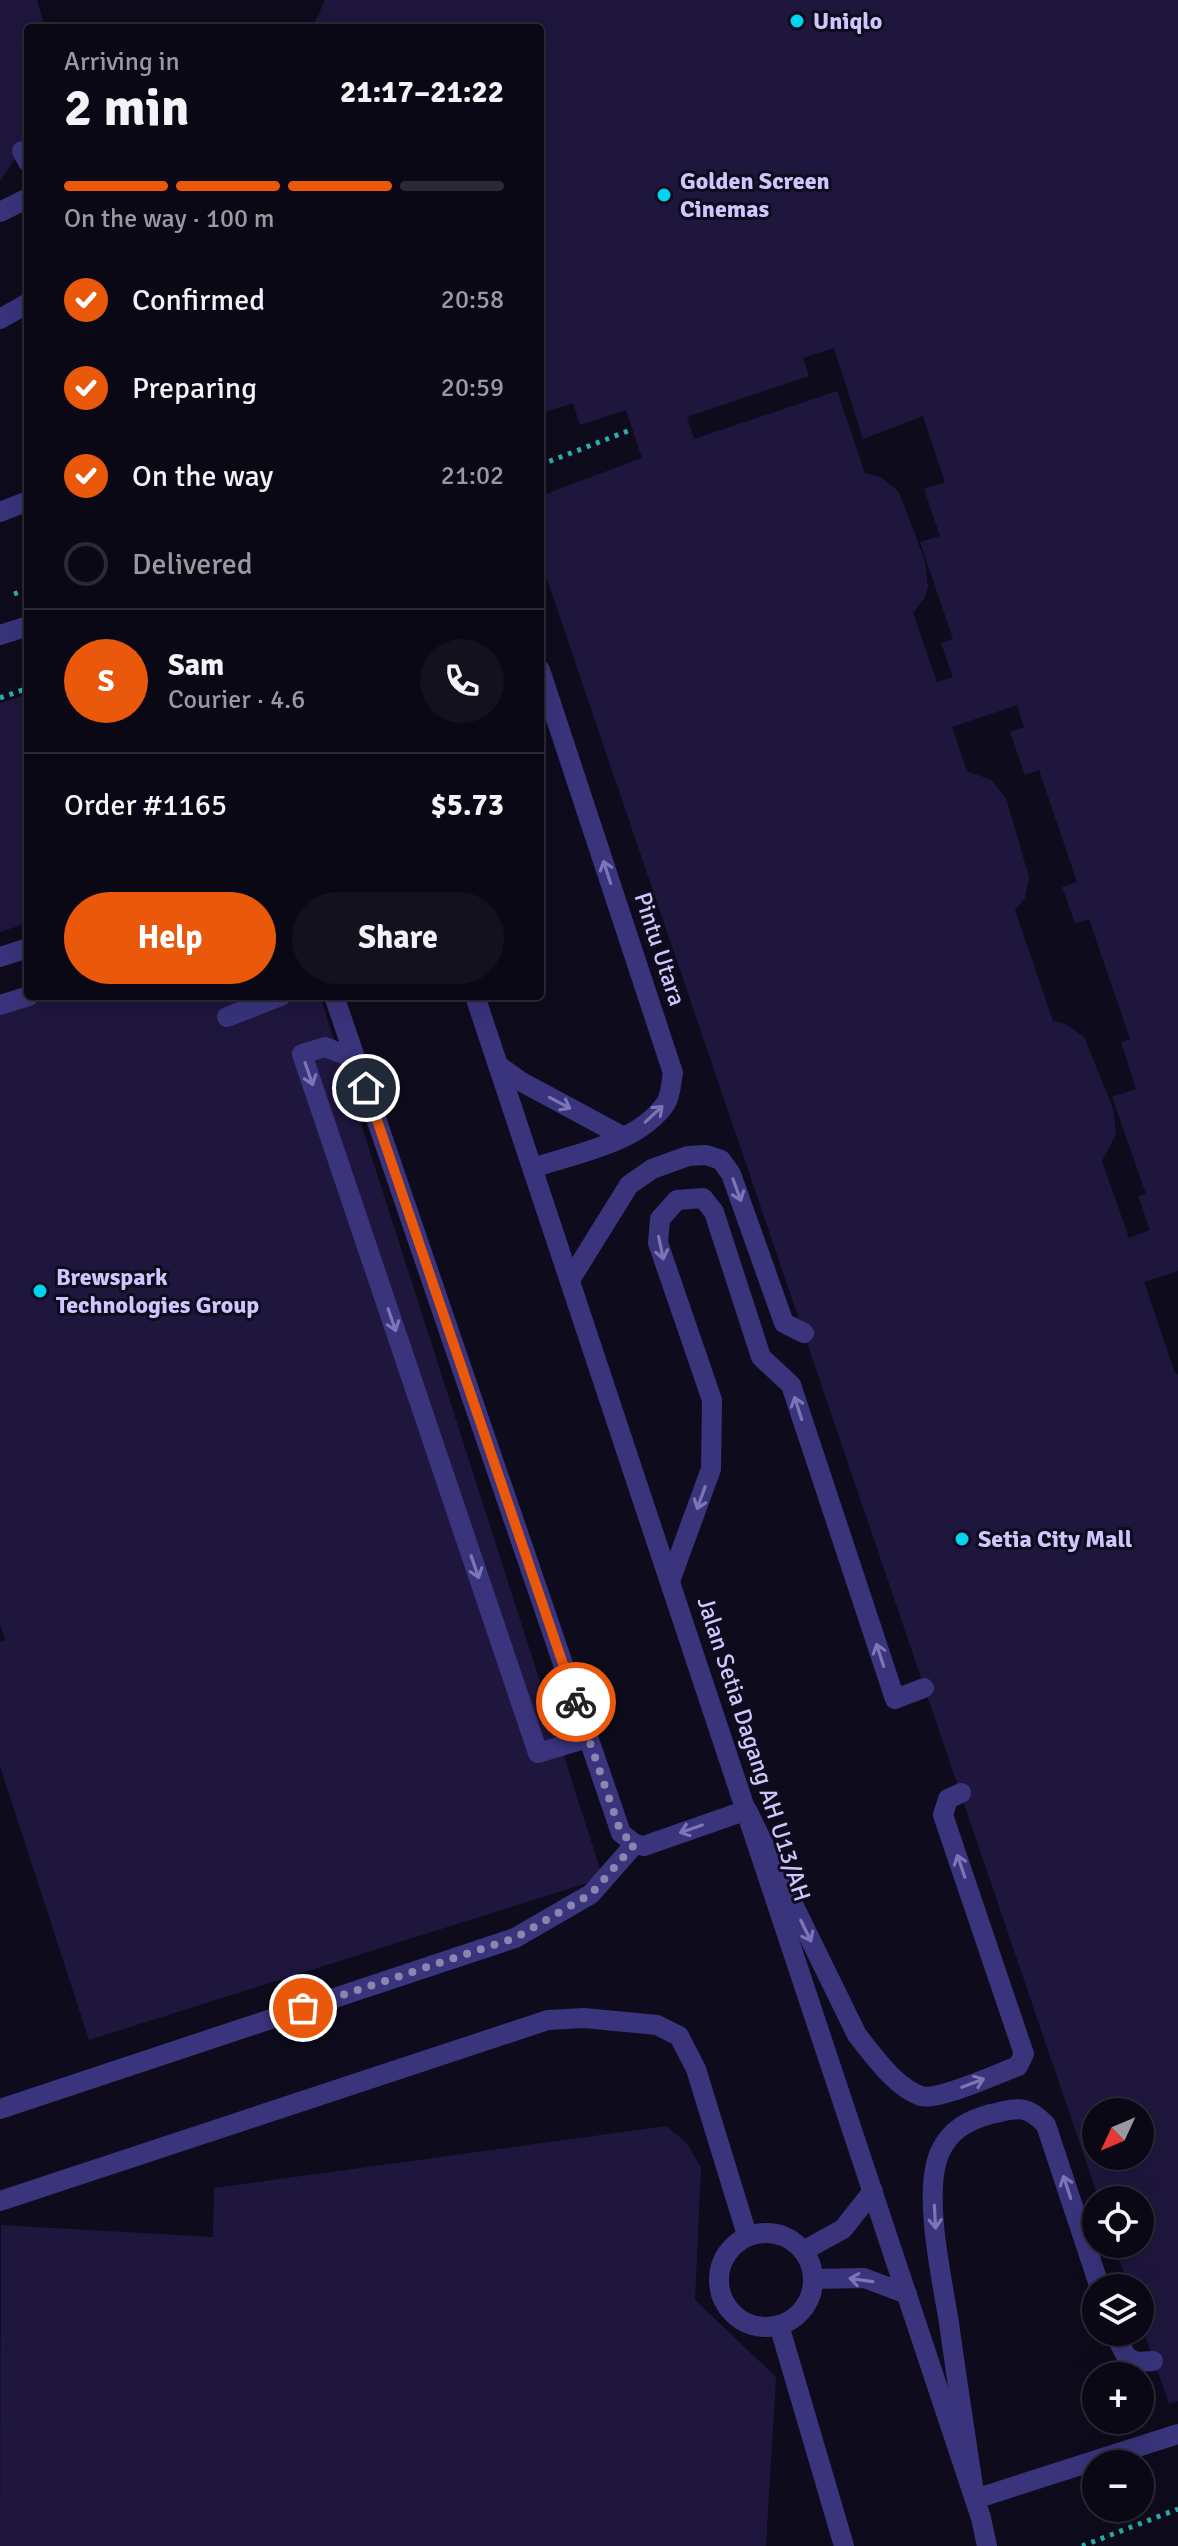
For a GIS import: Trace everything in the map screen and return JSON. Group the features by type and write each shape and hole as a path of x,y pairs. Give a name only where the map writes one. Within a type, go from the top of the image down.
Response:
{"street":[{"path":"0,212 24,200"},
{"path":"0,319 24,305"},
{"path":"0,512 24,503"},
{"path":"0,635 24,627"},
{"name":"Pintu Utara","path":"533,1168 624,1137 652,1118 667,1101 673,1073 544,682"},
{"path":"0,957 24,949"},
{"path":"0,1005 24,998"},
{"path":"227,1017 271,1000"},
{"path":"335,1000 621,1833 635,1844 644,1846 747,1810 857,2035 906,2088 925,2097 952,2092 1018,2066 1024,2054 943,1815 948,1799 961,1793"},
{"name":"Jalan Setia Dagang AH U13/AH","path":"476,1000 978,2508 987,2546"},
{"path":"356,1059 325,1047 302,1054 538,1753 588,1738"},
{"path":"498,1065 520,1081 624,1137"},
{"path":"570,1280 629,1185 664,1165 688,1156 706,1155 721,1160 731,1174 784,1323 804,1333"},
{"path":"670,1581 711,1469 712,1400 658,1243 660,1219 677,1200 703,1198 714,1212 761,1357 791,1385 895,1699 924,1688"},
{"path":"0,2109 515,1938 591,1894 635,1844"},
{"path":"0,2201 548,2020 584,2018 657,2025 679,2036 696,2069 747,2235"},
{"path":"1095,2274 1046,2125 1035,2113 1020,2107 980,2117 951,2133 938,2155 933,2183 936,2234 978,2508 1178,2434"},
{"path":"803,2251 843,2229 873,2191"},
{"path":"763,2232 792,2240 811,2264 811,2294 804,2308 793,2319 763,2327 748,2324 729,2309 718,2288 719,2272 724,2256 747,2235 763,2232"},
{"path":"813,2279 864,2278 907,2294"},
{"path":"779,2325 844,2546"},
{"path":"1121,2346 1126,2356 1136,2362 1153,2361"},
{"name":"Jalan Setia Dagang AH U13/AH","path":"978,2508 998,2546"}],"path":[{"path":"544,463 633,429"},
{"path":"0,698 24,689"},
{"path":"1082,2546 1178,2509"}],"building":[{"path":"0,0 37,0 44,24 24,24 24,146 0,181"},
{"name":"Setia City Mall","path":"325,0 1178,0 1178,1271 1144,1282 1175,1373 1178,1374 1178,2401 1169,2404 1149,2346 1154,2346 1154,2274 1124,2274 1119,2258 1154,2258 1154,2186 1094,2186 1089,2170 1154,2170 1154,2098 1082,2098 1082,2150 544,571 544,495 642,458 626,410 580,425 573,403 544,413 544,24 314,24","holes":["834,348 863,439 923,416 945,482 924,489 940,536 920,542 953,639 941,643 953,677 937,682 913,613 928,587 925,561 899,492 882,478 865,473 837,391 694,439 687,417 809,376 803,358","1017,705 1024,727 1010,732 1025,775 1039,770 1077,882 1062,887 1075,923 1089,919 1130,1039 1121,1042 1136,1089 1112,1097 1146,1194 1138,1196 1150,1230 1129,1238 1102,1161 1116,1134 1113,1108 1084,1037 1066,1024 1053,1021 1015,910 1025,898 1029,877 1006,798 991,780 967,771 952,727"]},
{"path":"24,695 24,924 0,932 0,703"},
{"path":"47,1000 321,1000 603,1878 89,2040 0,1766 0,1642 5,1640 0,1624 0,1015"},
{"path":"666,2126 687,2143 701,2168 695,2300 776,2377 766,2546 0,2546 1,2225 213,2237 214,2188"}],"way so far":[{"path":"303,2008 515,1938 591,1894 635,1844 621,1833 576,1702"}],"place":[{"name":"Uniqlo","path":"797,21"},
{"name":"Golden Screen Cinemas","path":"664,195"},
{"name":"Brewspark Technologies Group","path":"40,1291"},
{"name":"Setia City Mall","path":"962,1539"}],"route":[{"path":"366,1088 576,1702"}]}
